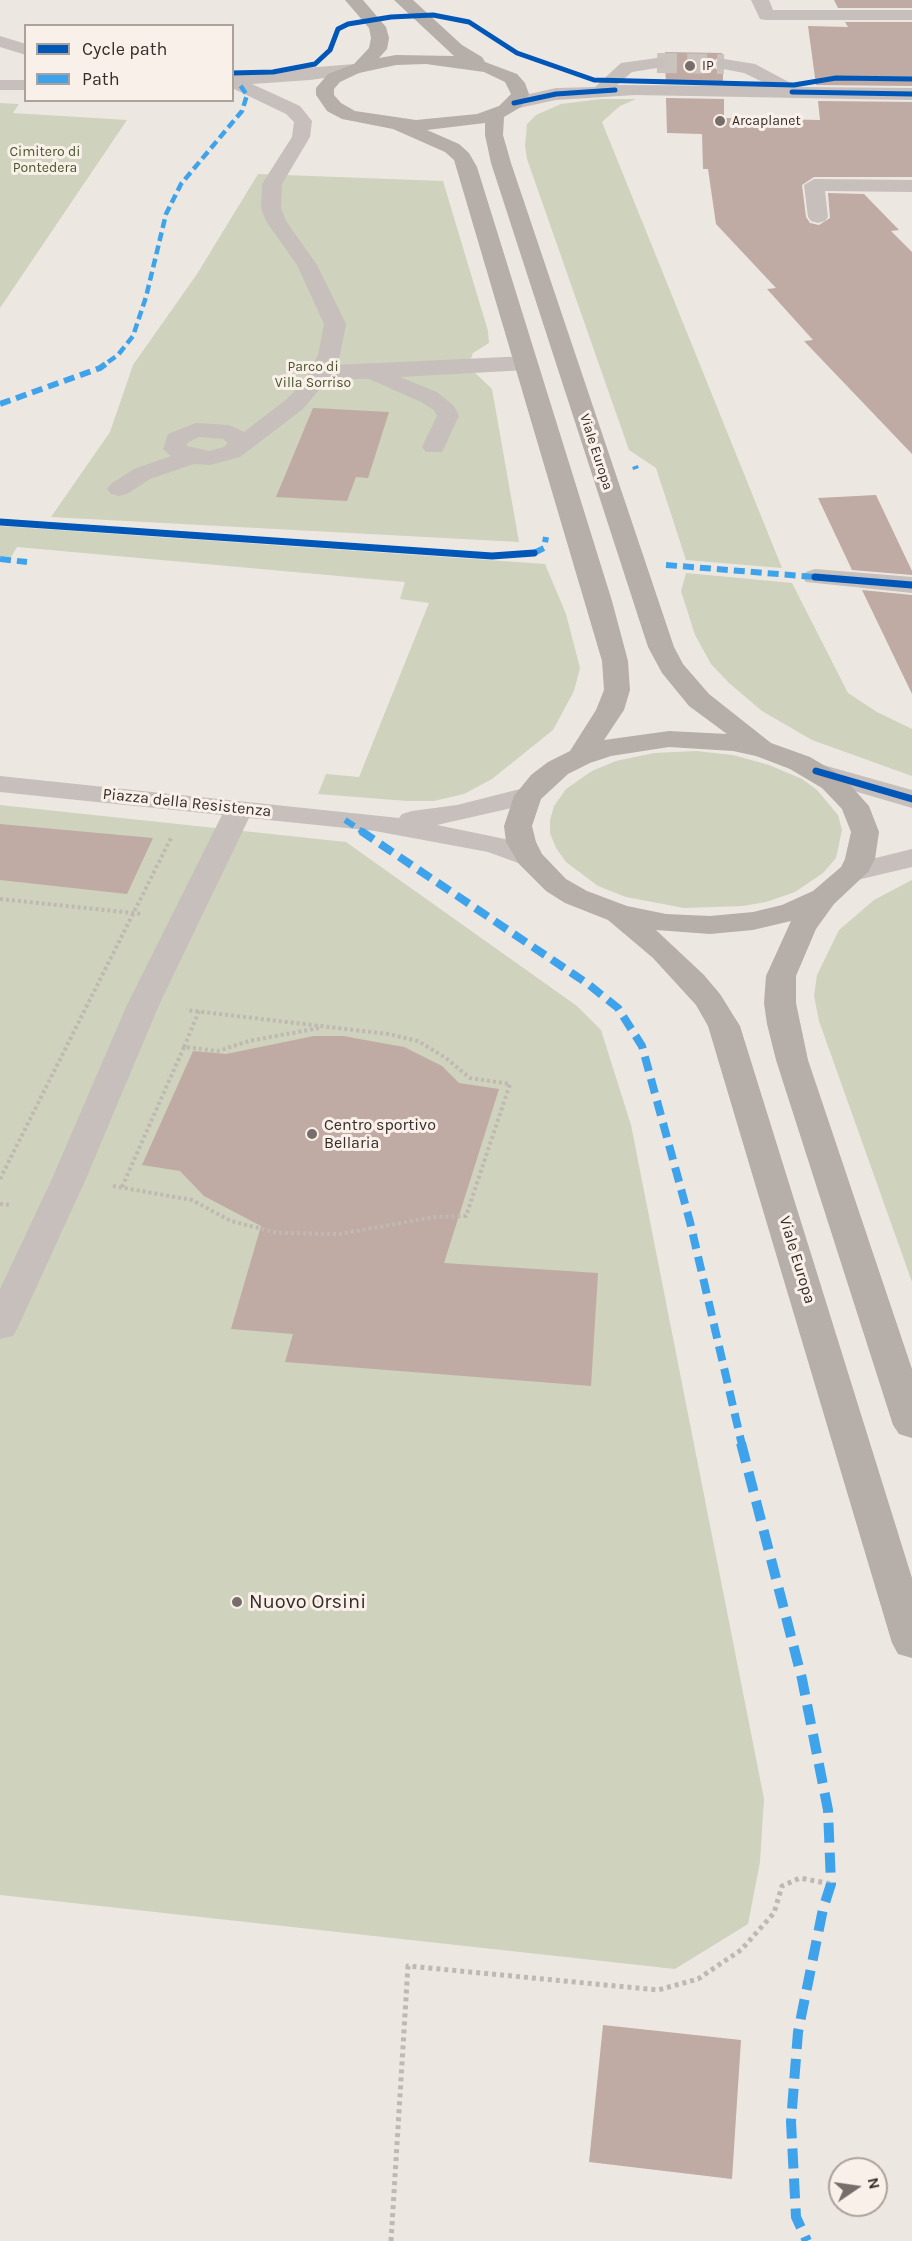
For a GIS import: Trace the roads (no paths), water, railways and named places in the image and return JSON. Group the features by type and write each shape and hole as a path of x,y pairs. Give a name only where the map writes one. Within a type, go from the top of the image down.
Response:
{"main road":[{"path":"328,101 325,88 330,82 357,67 378,49 380,39 377,27 354,0"},
{"name":"Viale Europa","path":"403,0 456,50 511,78 519,89 505,109 495,142 661,647 671,667 699,700 764,750"},
{"path":"357,67 426,59 456,61 495,70"},
{"name":"Viale Europa","path":"328,101 349,115 399,125 438,140 462,157 528,363 599,601 617,673 617,690 610,710 580,757"},
{"name":"Viale Europa","path":"399,125 448,124 505,109"},
{"name":"Viale Europa","path":"824,897 792,912 732,924 677,924 619,914 576,897 556,885 529,858 521,842 518,826 521,811 528,796 541,781 558,768 580,757 607,748 669,739 723,741 764,750 816,771 845,794 862,819 864,846 853,872 824,897 801,929 781,976 781,1013 792,1060 912,1425"},
{"name":"Viale Europa","path":"619,914 664,952 693,982 709,1001 724,1026 912,1643"}],"street":[{"path":"760,0 766,15 818,8 912,15"},
{"path":"0,40 24,49"},
{"path":"0,58 24,57"},
{"path":"604,87 627,67 657,63"},
{"path":"724,64 749,68 797,92"},
{"path":"235,83 310,75 357,67"},
{"path":"495,70 635,90"},
{"path":"235,83 293,90 328,101"},
{"path":"119,489 142,474 191,457 213,458 243,439 306,393 322,372 333,341 334,317 307,265 276,221 271,208 272,184 301,137 303,121 293,110 235,83"},
{"path":"0,85 24,85"},
{"path":"505,109 556,94 635,90 912,94"},
{"path":"818,217 814,185 912,186"},
{"path":"322,372 368,372 528,363"},
{"path":"368,372 429,397 443,406 448,417 434,447"},
{"path":"815,577 912,585"},
{"path":"816,771 912,799"},
{"name":"Piazza della Resistenza","path":"0,784 375,822 495,845 529,858"},
{"name":"Piazza della Resistenza","path":"375,822 458,814 528,796"},
{"path":"0,1327 68,1181 143,1005 240,808"},
{"path":"853,872 912,858"}],"tunnel":[{"path":"657,63 724,64"}],"place":[{"name":"IP","path":"690,66"},
{"name":"Arcaplanet","path":"720,121"},
{"name":"Centro sportivo Bellaria","path":"312,1134"},
{"name":"Nuovo Orsini","path":"237,1602"}],"park label":[{"name":"Cimitero di Pontedera","path":"45,160"},
{"name":"Parco di Villa Sorriso","path":"313,376"}]}
